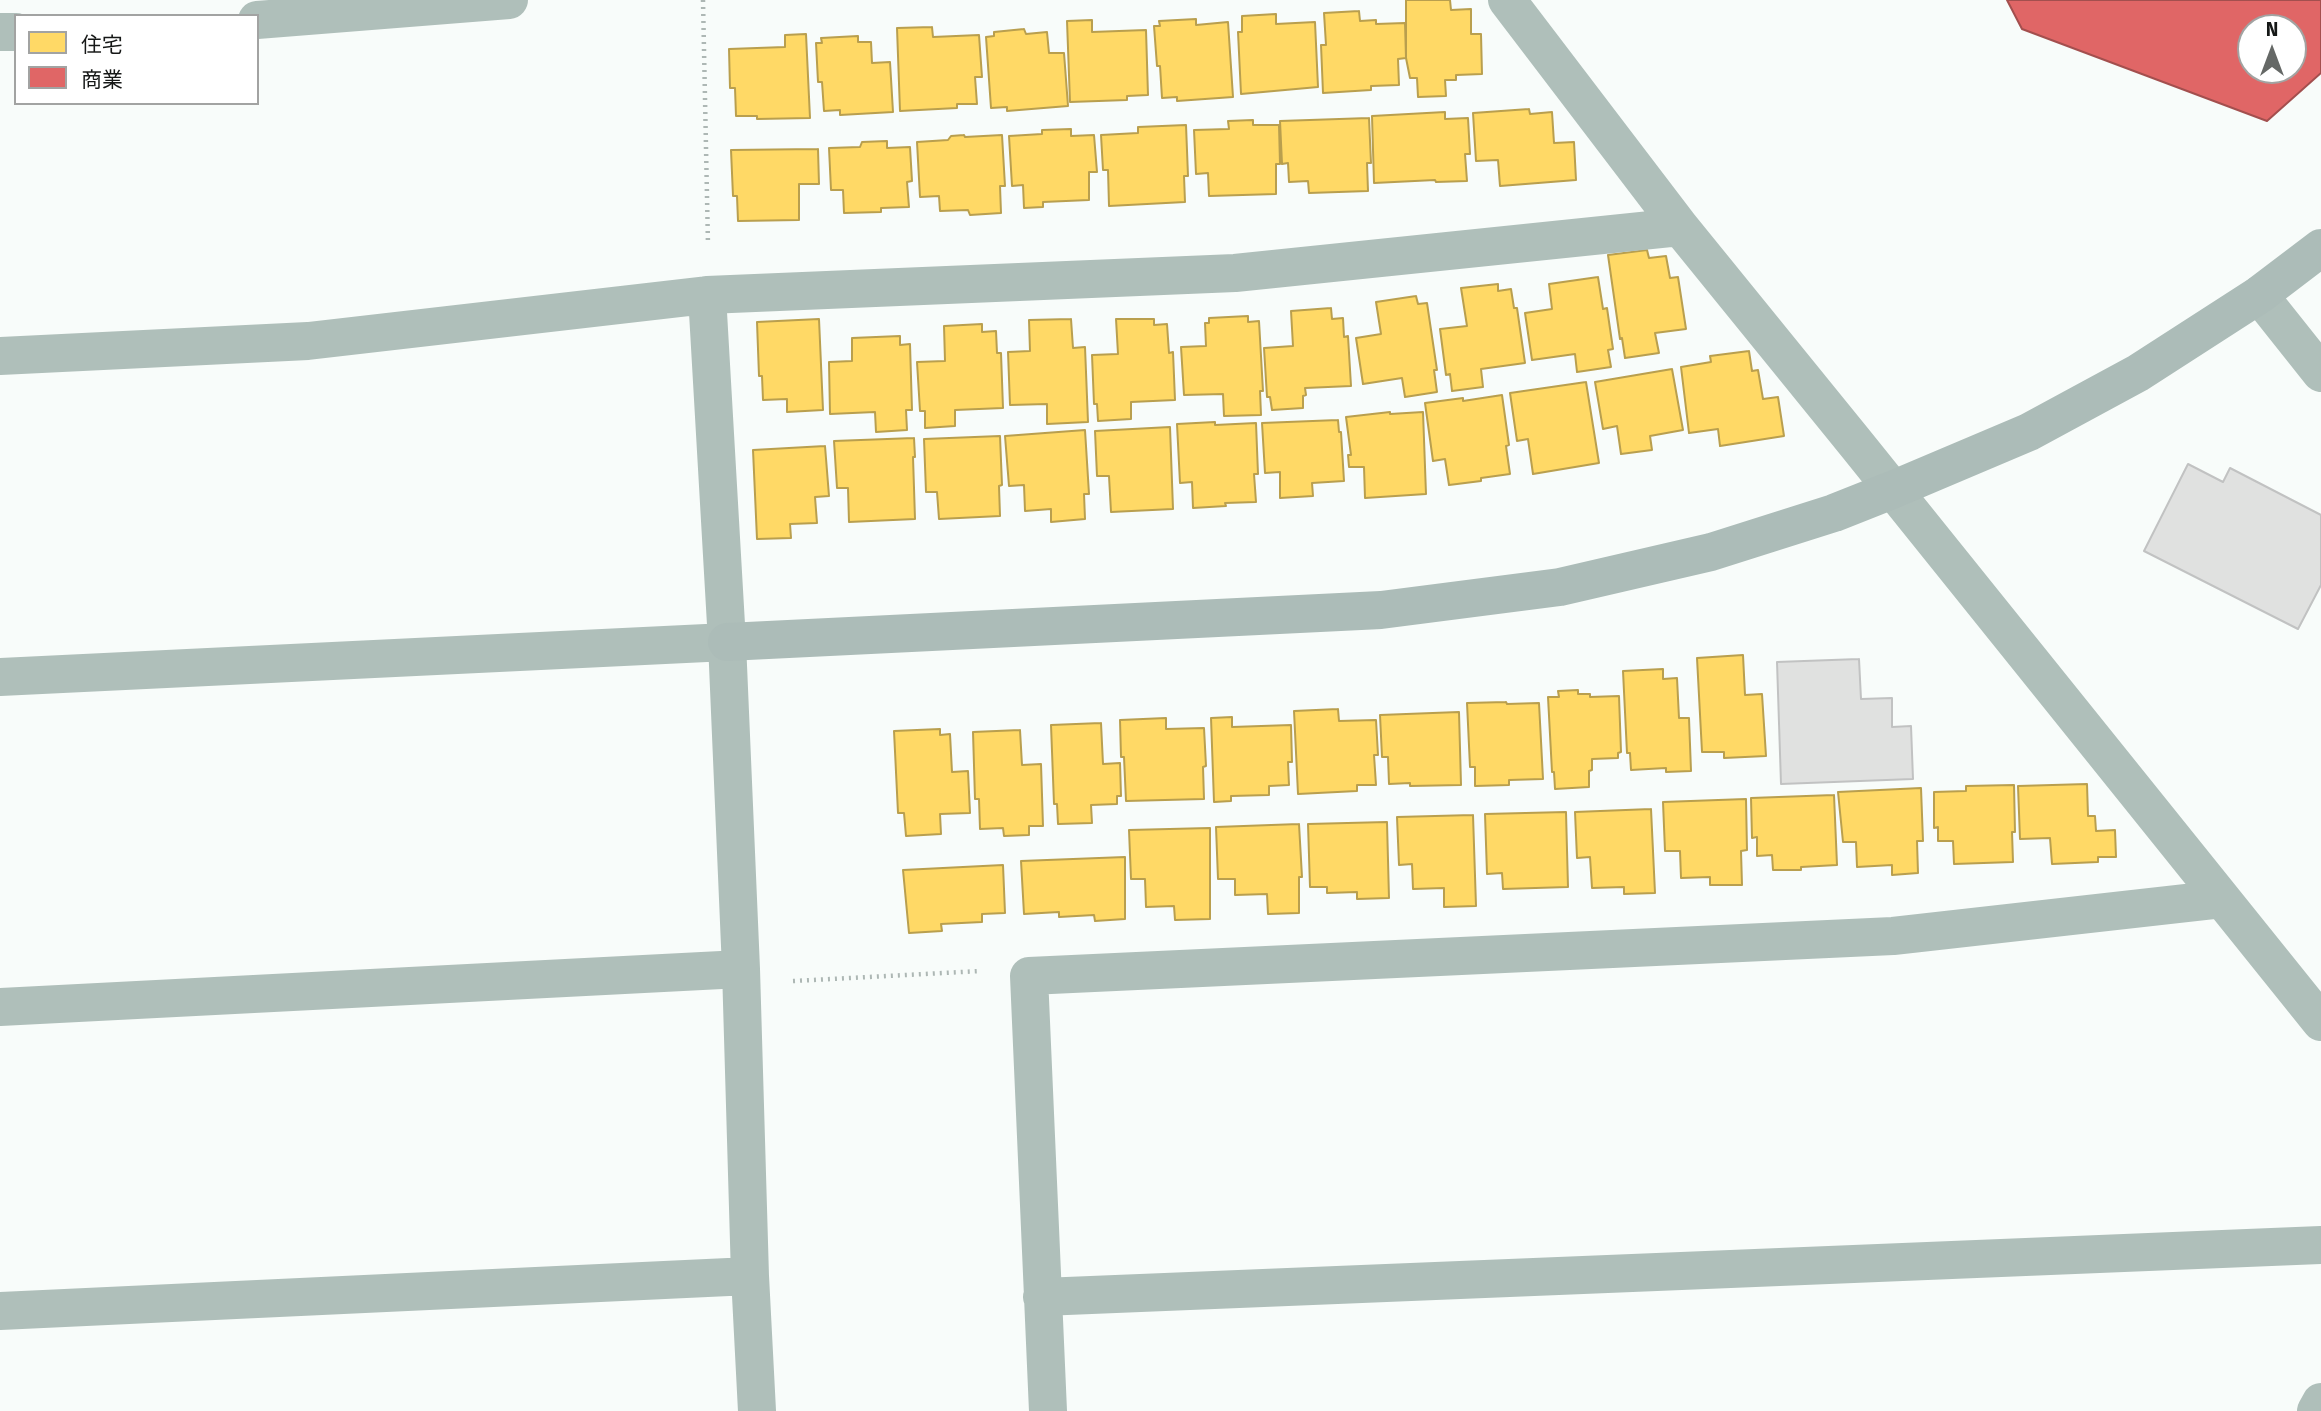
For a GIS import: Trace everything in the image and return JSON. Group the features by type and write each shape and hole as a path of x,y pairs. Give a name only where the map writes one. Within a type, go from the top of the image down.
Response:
{"street":[{"path":"259,20 509,0"},
{"path":"1507,0 1680,227 2321,1022"},
{"path":"0,356 308,341 707,295 1235,273 1680,227"},
{"path":"0,677 1381,610 1560,587 1711,552 1834,513 2041,426 2138,373 2259,295 2321,248"},
{"path":"707,295 727,642 757,1411"},
{"path":"2259,295 2321,373"},
{"path":"1048,1411 1029,976 1893,936 2222,899"},
{"path":"0,1007 741,969"},
{"path":"1042,1297 2321,1245"},
{"path":"0,1311 750,1276"},
{"path":"2316,1411 2321,1402"}],"path":[{"path":"703,0 707,295"},
{"path":"741,969 779,982 987,971 1029,976"}],"building: 住宅":[{"path":"1406,0 1450,0 1451,10 1471,9 1471,34 1481,34 1482,74 1456,75 1456,80 1445,80 1446,96 1418,97 1417,78 1410,78 1406,58"},
{"path":"1359,11 1360,21 1376,20 1376,24 1405,23 1406,58 1398,59 1399,85 1323,93 1321,45 1326,45 1324,13"},
{"path":"1276,14 1276,24 1315,22 1318,87 1241,94 1238,32 1242,32 1242,16"},
{"path":"1196,19 1196,25 1228,22 1233,97 1177,101 1177,97 1162,98 1154,26 1160,26 1159,21"},
{"path":"1092,20 1092,32 1146,30 1148,95 1127,96 1127,100 1070,102 1067,21"},
{"path":"932,27 933,37 979,35 982,77 975,77 977,104 957,104 957,108 900,111 897,28"},
{"path":"1024,29 1026,34 1047,32 1049,53 1064,53 1068,106 1007,111 1007,107 991,108 986,37 994,36 994,32"},
{"path":"806,34 810,118 757,119 757,116 736,116 735,88 730,88 729,49 785,47 785,35"},
{"path":"858,36 858,42 871,42 872,63 890,62 893,112 840,115 840,110 824,111 822,82 818,82 816,43 822,43 821,38"},
{"path":"1529,109 1530,114 1552,112 1554,143 1574,142 1576,180 1500,186 1498,160 1476,161 1473,113"},
{"path":"1445,112 1445,119 1468,118 1470,154 1465,154 1467,181 1374,183 1372,116"},
{"path":"1369,118 1371,163 1367,163 1368,191 1309,193 1308,181 1289,182 1288,163 1282,164 1280,121"},
{"path":"1253,120 1253,125 1279,125 1280,164 1276,164 1276,194 1209,196 1208,173 1196,174 1194,130 1229,129 1228,121"},
{"path":"1186,125 1188,176 1184,176 1185,202 1109,206 1108,170 1103,170 1101,135 1138,133 1138,127"},
{"path":"1071,129 1071,136 1094,135 1097,172 1089,172 1089,200 1043,202 1043,207 1024,208 1023,185 1012,186 1009,136 1042,134 1042,130"},
{"path":"1002,135 1005,186 1000,186 1001,213 970,215 968,210 940,211 939,196 920,197 917,142 948,140 951,136"},
{"path":"887,141 887,148 910,147 912,181 907,182 909,207 881,208 881,212 844,213 843,190 831,190 829,148 860,147 862,142"},
{"path":"818,149 819,184 799,184 799,220 738,221 737,196 733,196 731,150"},
{"path":"1647,250 1649,258 1666,256 1670,278 1678,277 1686,329 1655,333 1659,353 1625,358 1608,255"},
{"path":"1598,277 1603,309 1607,308 1613,349 1608,350 1611,367 1577,372 1575,354 1532,360 1525,313 1552,309 1549,284"},
{"path":"1498,284 1498,291 1511,289 1514,308 1517,308 1525,363 1481,369 1483,387 1452,391 1450,374 1446,375 1440,329 1467,326 1461,288"},
{"path":"1416,296 1418,304 1427,303 1437,370 1434,370 1437,392 1405,397 1402,378 1363,384 1356,338 1381,334 1376,302"},
{"path":"1331,308 1332,319 1343,318 1344,337 1348,336 1351,386 1305,388 1303,408 1272,410 1270,397 1267,397 1264,348 1293,346 1291,311"},
{"path":"1248,316 1248,322 1259,321 1263,391 1260,391 1261,415 1224,416 1223,394 1184,395 1181,347 1206,346 1205,323 1209,323 1209,318"},
{"path":"819,319 823,410 787,412 787,399 763,400 762,376 759,376 757,322"},
{"path":"1071,319 1073,348 1085,347 1088,422 1047,424 1047,404 1010,405 1008,352 1030,351 1029,320"},
{"path":"1116,319 1154,319 1154,325 1167,324 1169,353 1173,352 1175,400 1131,402 1131,419 1098,421 1097,404 1094,404 1092,355 1118,354"},
{"path":"982,324 982,332 996,331 997,353 1001,353 1003,408 955,410 955,426 925,428 925,411 920,411 917,362 945,361 944,326"},
{"path":"900,336 900,345 910,344 912,410 906,410 907,430 876,432 875,412 830,414 829,362 852,361 852,338"},
{"path":"1749,351 1752,371 1758,370 1763,399 1778,397 1784,436 1720,446 1718,429 1689,433 1681,367 1711,362 1710,356"},
{"path":"1672,369 1683,430 1650,436 1652,450 1621,454 1617,426 1603,429 1595,382"},
{"path":"1586,382 1599,463 1533,474 1528,439 1517,441 1510,393"},
{"path":"1502,395 1510,474 1449,485 1445,459 1433,461 1425,403"},
{"path":"1390,412 1423,412 1426,494 1365,498 1364,467 1349,467 1348,455 1351,455 1346,417"},
{"path":"1338,420 1344,481 1312,483 1313,496 1280,498 1280,472 1265,473 1262,423"},
{"path":"1215,422 1215,425 1256,423 1256,502 1193,508 1192,482 1180,483 1177,424"},
{"path":"1170,427 1173,509 1111,512 1109,476 1097,476 1095,431"},
{"path":"1085,430 1089,494 1084,494 1085,519 1051,522 1051,509 1025,511 1024,485 1009,486 1005,436"},
{"path":"1000,436 1000,516 939,519 937,492 926,492 924,439"},
{"path":"914,438 915,519 849,522 848,488 837,488 834,441"},
{"path":"825,446 829,496 815,497 817,523 790,524 791,538 757,539 753,450"},
{"path":"1743,655 1745,695 1762,694 1766,756 1724,758 1724,752 1702,752 1697,658"},
{"path":"1663,669 1663,679 1677,678 1679,718 1689,718 1691,771 1666,772 1666,768 1631,770 1630,753 1627,753 1623,671"},
{"path":"1578,690 1578,694 1590,694 1590,697 1619,696 1621,752 1618,753 1618,758 1592,759 1589,787 1555,789 1548,697 1559,697 1558,691"},
{"path":"1467,703 1539,703 1543,779 1509,780 1509,785 1475,786 1475,767 1470,767"},
{"path":"1338,709 1339,721 1376,720 1376,785 1357,785 1357,791 1298,794 1294,711"},
{"path":"1459,712 1461,785 1389,784 1388,757 1382,757 1380,715"},
{"path":"1232,717 1232,727 1291,725 1292,762 1288,762 1289,785 1269,786 1269,795 1231,796 1231,801 1214,802 1211,718"},
{"path":"1166,718 1166,729 1204,728 1204,799 1126,801 1120,720"},
{"path":"1101,723 1103,764 1120,763 1121,796 1117,796 1117,804 1091,805 1092,823 1058,824 1057,804 1054,804 1051,725"},
{"path":"940,729 940,735 950,734 952,772 968,771 970,813 940,814 941,834 906,836 904,813 898,813 894,731"},
{"path":"1020,730 1022,765 1041,764 1043,826 1029,826 1029,835 1004,836 1003,828 980,829 979,799 975,799 973,732"},
{"path":"2087,784 2088,816 2095,816 2096,831 2115,830 2116,857 2098,857 2098,862 2052,864 2050,838 2020,839 2018,786"},
{"path":"2014,785 2013,862 1954,864 1953,841 1938,841 1938,827 1934,828 1934,792 1966,791 1966,786"},
{"path":"1921,788 1923,841 1917,841 1918,873 1892,875 1892,865 1857,867 1856,842 1843,842 1838,792"},
{"path":"1834,795 1837,865 1801,867 1801,870 1773,870 1772,855 1757,856 1757,837 1752,838 1751,798"},
{"path":"1746,799 1747,850 1741,851 1742,885 1710,885 1710,877 1681,878 1680,851 1665,851 1663,802"},
{"path":"1651,809 1655,893 1624,894 1624,887 1592,888 1590,857 1577,858 1575,812"},
{"path":"1566,812 1568,887 1503,889 1502,873 1487,874 1485,814"},
{"path":"1473,815 1476,906 1444,907 1444,888 1413,889 1412,864 1399,865 1397,817"},
{"path":"1387,822 1389,898 1357,899 1357,892 1327,893 1327,887 1310,887 1308,824"},
{"path":"1299,824 1302,877 1299,877 1299,913 1268,914 1267,894 1235,895 1235,879 1218,879 1216,827"},
{"path":"1210,828 1210,919 1175,920 1174,906 1146,907 1145,879 1131,879 1129,830"},
{"path":"1125,857 1125,919 1095,921 1094,915 1059,917 1059,912 1024,914 1021,861"},
{"path":"1003,865 1005,913 982,914 982,922 941,924 942,931 909,933 903,870"}],"building: 商業":[{"path":"2007,0 2321,0 2321,73 2267,121 2022,29"}],"building: その他":[{"path":"2188,464 2223,482 2230,468 2321,515 2321,585 2298,629 2144,551"},
{"path":"1859,659 1861,699 1892,698 1892,727 1911,726 1913,779 1781,784 1777,662"}]}
